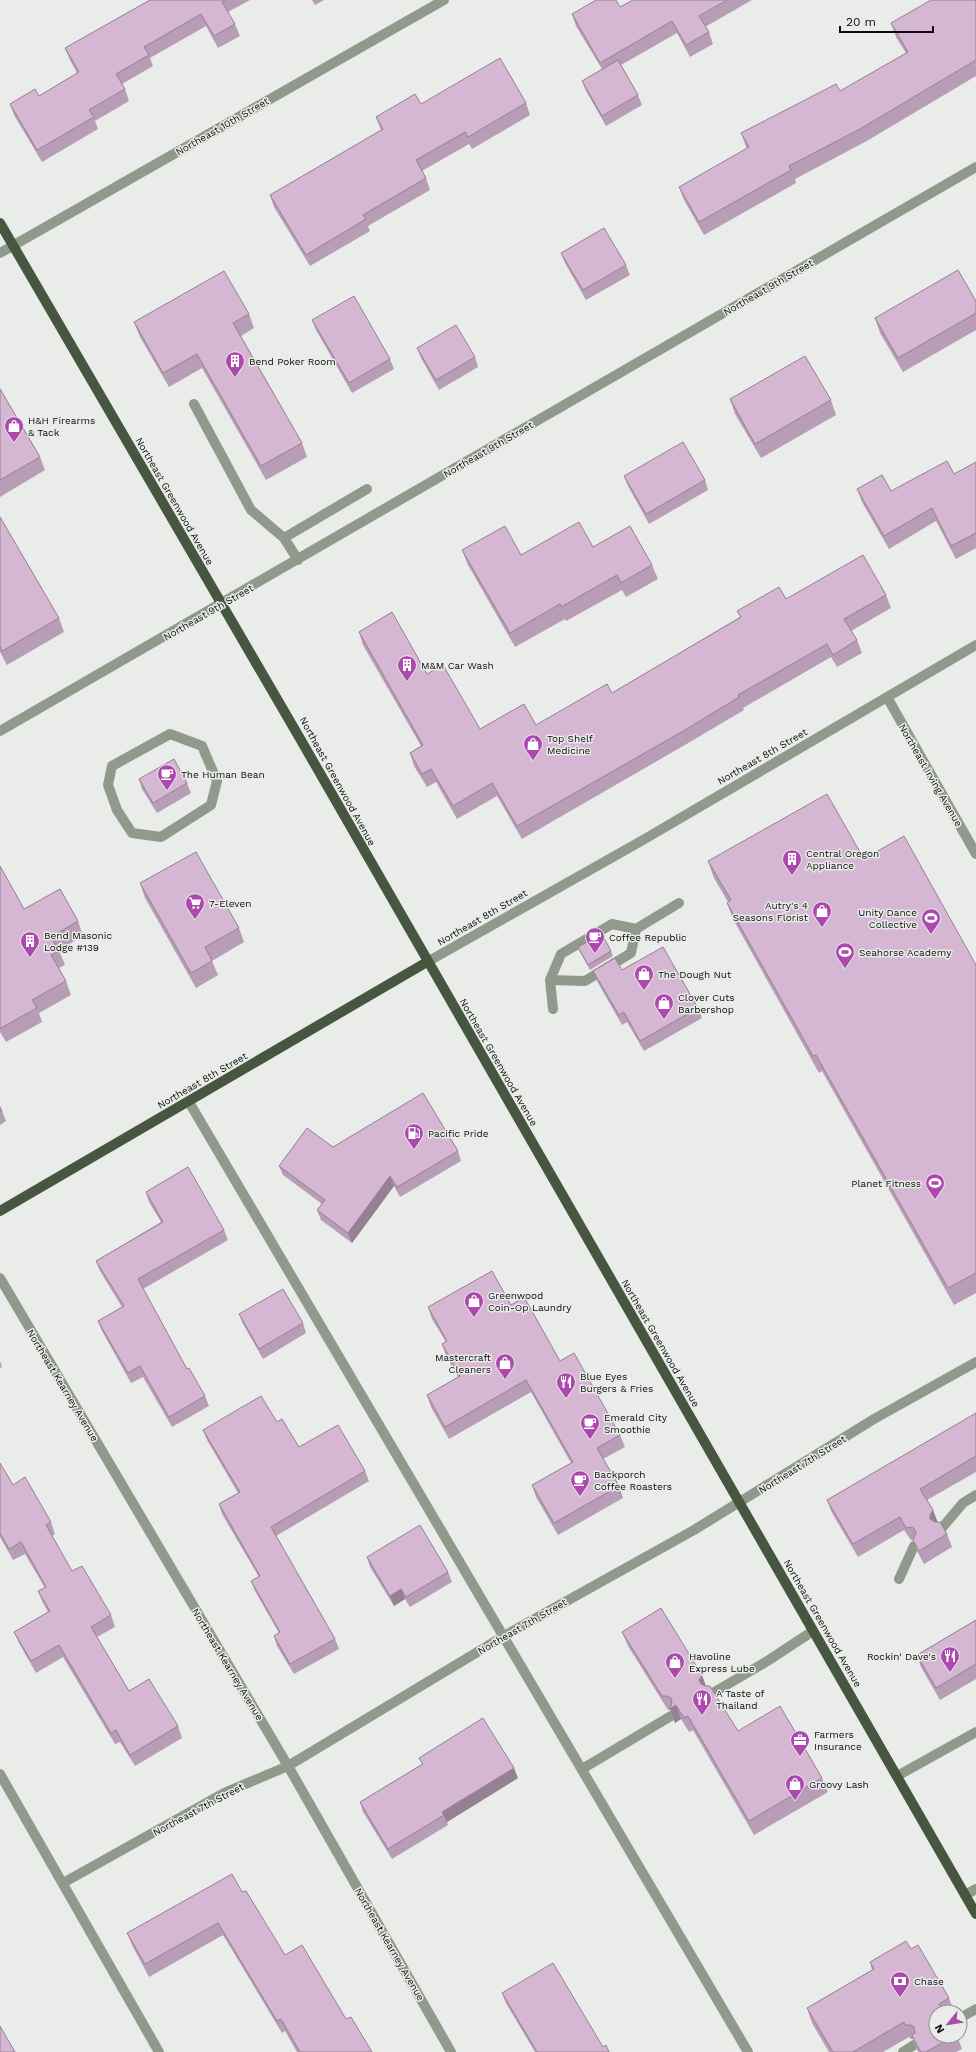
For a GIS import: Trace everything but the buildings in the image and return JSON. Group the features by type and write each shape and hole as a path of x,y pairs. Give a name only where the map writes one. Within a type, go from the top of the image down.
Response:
{"main road":[{"name":"Northeast Greenwood Avenue","path":"0,222 222,604 976,1914"},
{"name":"Northeast 8th Street","path":"0,1211 427,962"}],"street":[{"name":"Northeast 10th Street","path":"0,253 444,0"},
{"name":"Northeast 9th Street","path":"0,731 976,167"},
{"path":"194,404 251,510 284,538 298,560"},
{"path":"284,538 367,490"},
{"name":"Northeast 8th Street","path":"427,962 650,836 976,645"},
{"name":"Northeast Irving Avenue","path":"887,697 976,854"},
{"path":"170,734 202,746 217,781 211,805 161,837 132,834 117,810 108,785 112,766 170,734"},
{"path":"552,1009 550,980 561,954 612,924 636,929 678,903"},
{"path":"550,980 585,981 631,953 636,929"},
{"path":"189,1102 748,2052"},
{"name":"Northeast Kearney Avenue","path":"0,1278 288,1766 451,2052"},
{"name":"Northeast 7th Street","path":"63,1883 224,1793 288,1766 504,1636 739,1503 789,1470 868,1423 976,1362"},
{"path":"941,1529 963,1502 976,1495"},
{"path":"899,1579 914,1546"},
{"path":"710,1694 769,1660 813,1631"},
{"path":"582,1769 671,1716"},
{"path":"897,1776 976,1732"},
{"path":"0,1774 159,2052"},
{"path":"965,1895 976,1889"},
{"path":"903,2052 914,2045"}],"place":[{"name":"Bend Poker Room","path":"235,378"},
{"name":"H&H Firearms & Tack","path":"14,443"},
{"name":"M&M Car Wash","path":"407,682"},
{"name":"Top Shelf Medicine","path":"533,761"},
{"name":"The Human Bean","path":"167,791"},
{"name":"Central Oregon Appliance","path":"792,876"},
{"name":"7-Eleven","path":"195,920"},
{"name":"Autry's 4 Seasons Florist","path":"822,928"},
{"name":"Unity Dance Collective","path":"931,935"},
{"name":"Coffee Republic","path":"595,954"},
{"name":"Bend Masonic Lodge #139","path":"30,958"},
{"name":"Seahorse Academy","path":"845,969"},
{"name":"The Dough Nut","path":"644,991"},
{"name":"Clover Cuts Barbershop","path":"664,1020"},
{"name":"Pacific Pride","path":"414,1150"},
{"name":"Planet Fitness","path":"935,1200"},
{"name":"Greenwood Coin-Op Laundry","path":"474,1318"},
{"name":"Mastercraft Cleaners","path":"505,1380"},
{"name":"Blue Eyes Burgers & Fries","path":"566,1399"},
{"name":"Emerald City Smoothie","path":"590,1440"},
{"name":"Backporch Coffee Roasters","path":"580,1497"},
{"name":"Rockin' Dave's","path":"950,1673"},
{"name":"Havoline Express Lube","path":"675,1679"},
{"name":"A Taste of Thailand","path":"702,1716"},
{"name":"Farmers Insurance","path":"800,1757"},
{"name":"Groovy Lash","path":"795,1801"},
{"name":"Chase","path":"900,1998"}]}
